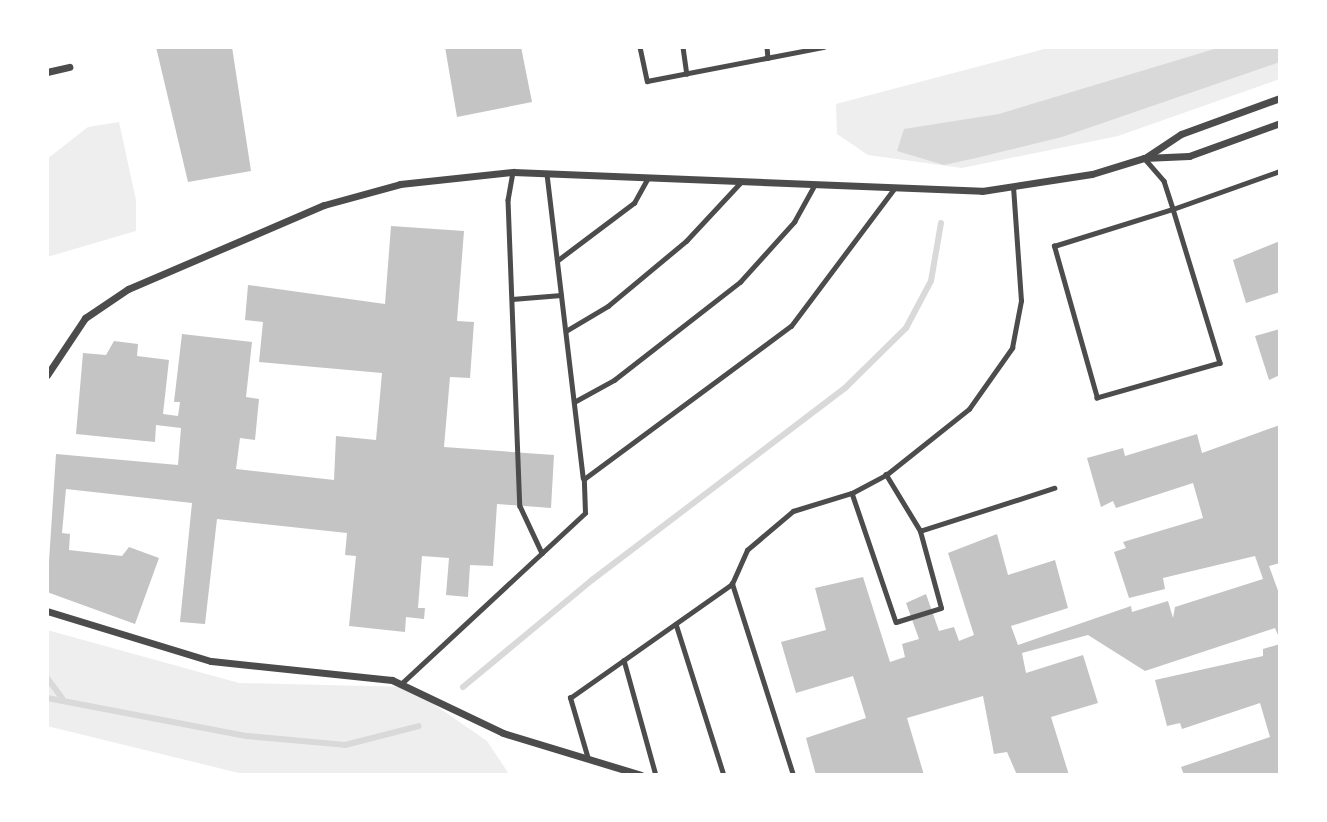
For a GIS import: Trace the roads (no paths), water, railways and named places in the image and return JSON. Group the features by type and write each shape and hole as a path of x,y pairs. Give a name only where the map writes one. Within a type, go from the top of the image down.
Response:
{"street":[{"path":"47,72 69,67"},
{"path":"1144,158 1181,134 1280,98"},
{"path":"47,375 85,318 128,289 324,205 400,184 513,172 649,177 813,188 1013,187 1144,158 1189,156 1280,123"},
{"path":"47,611 211,661 401,684 503,733 640,775"}],"lane":[{"path":"640,47 646,81 824,47"},
{"path":"683,47 687,74"},
{"path":"767,47 768,58"},
{"path":"1144,158 1164,181 1173,209 1220,363 1097,398 1054,246 1173,209 1280,171"},
{"path":"513,172 512,299 520,506 542,553"},
{"path":"401,684 585,513 575,402 547,173"},
{"path":"557,261 634,203 649,177"},
{"path":"566,331 608,306 686,242 740,183"},
{"path":"587,758 570,698 732,584 747,550 793,511 852,493 886,475 969,409 1012,348 1021,301 1013,187"},
{"path":"575,402 614,380 740,282 794,222 813,188"},
{"path":"583,479 791,326 894,189"},
{"path":"512,299 562,295"},
{"path":"852,493 896,622 941,608 920,531 886,475"},
{"path":"920,531 1054,488"},
{"path":"732,584 793,775"},
{"path":"676,624 724,775"},
{"path":"624,660 656,775"}],"waterway":[{"path":"463,687 592,580 845,388 906,328 931,281 941,223"},
{"path":"47,678 62,698"},
{"path":"47,698 247,736 345,745 419,726"}]}
